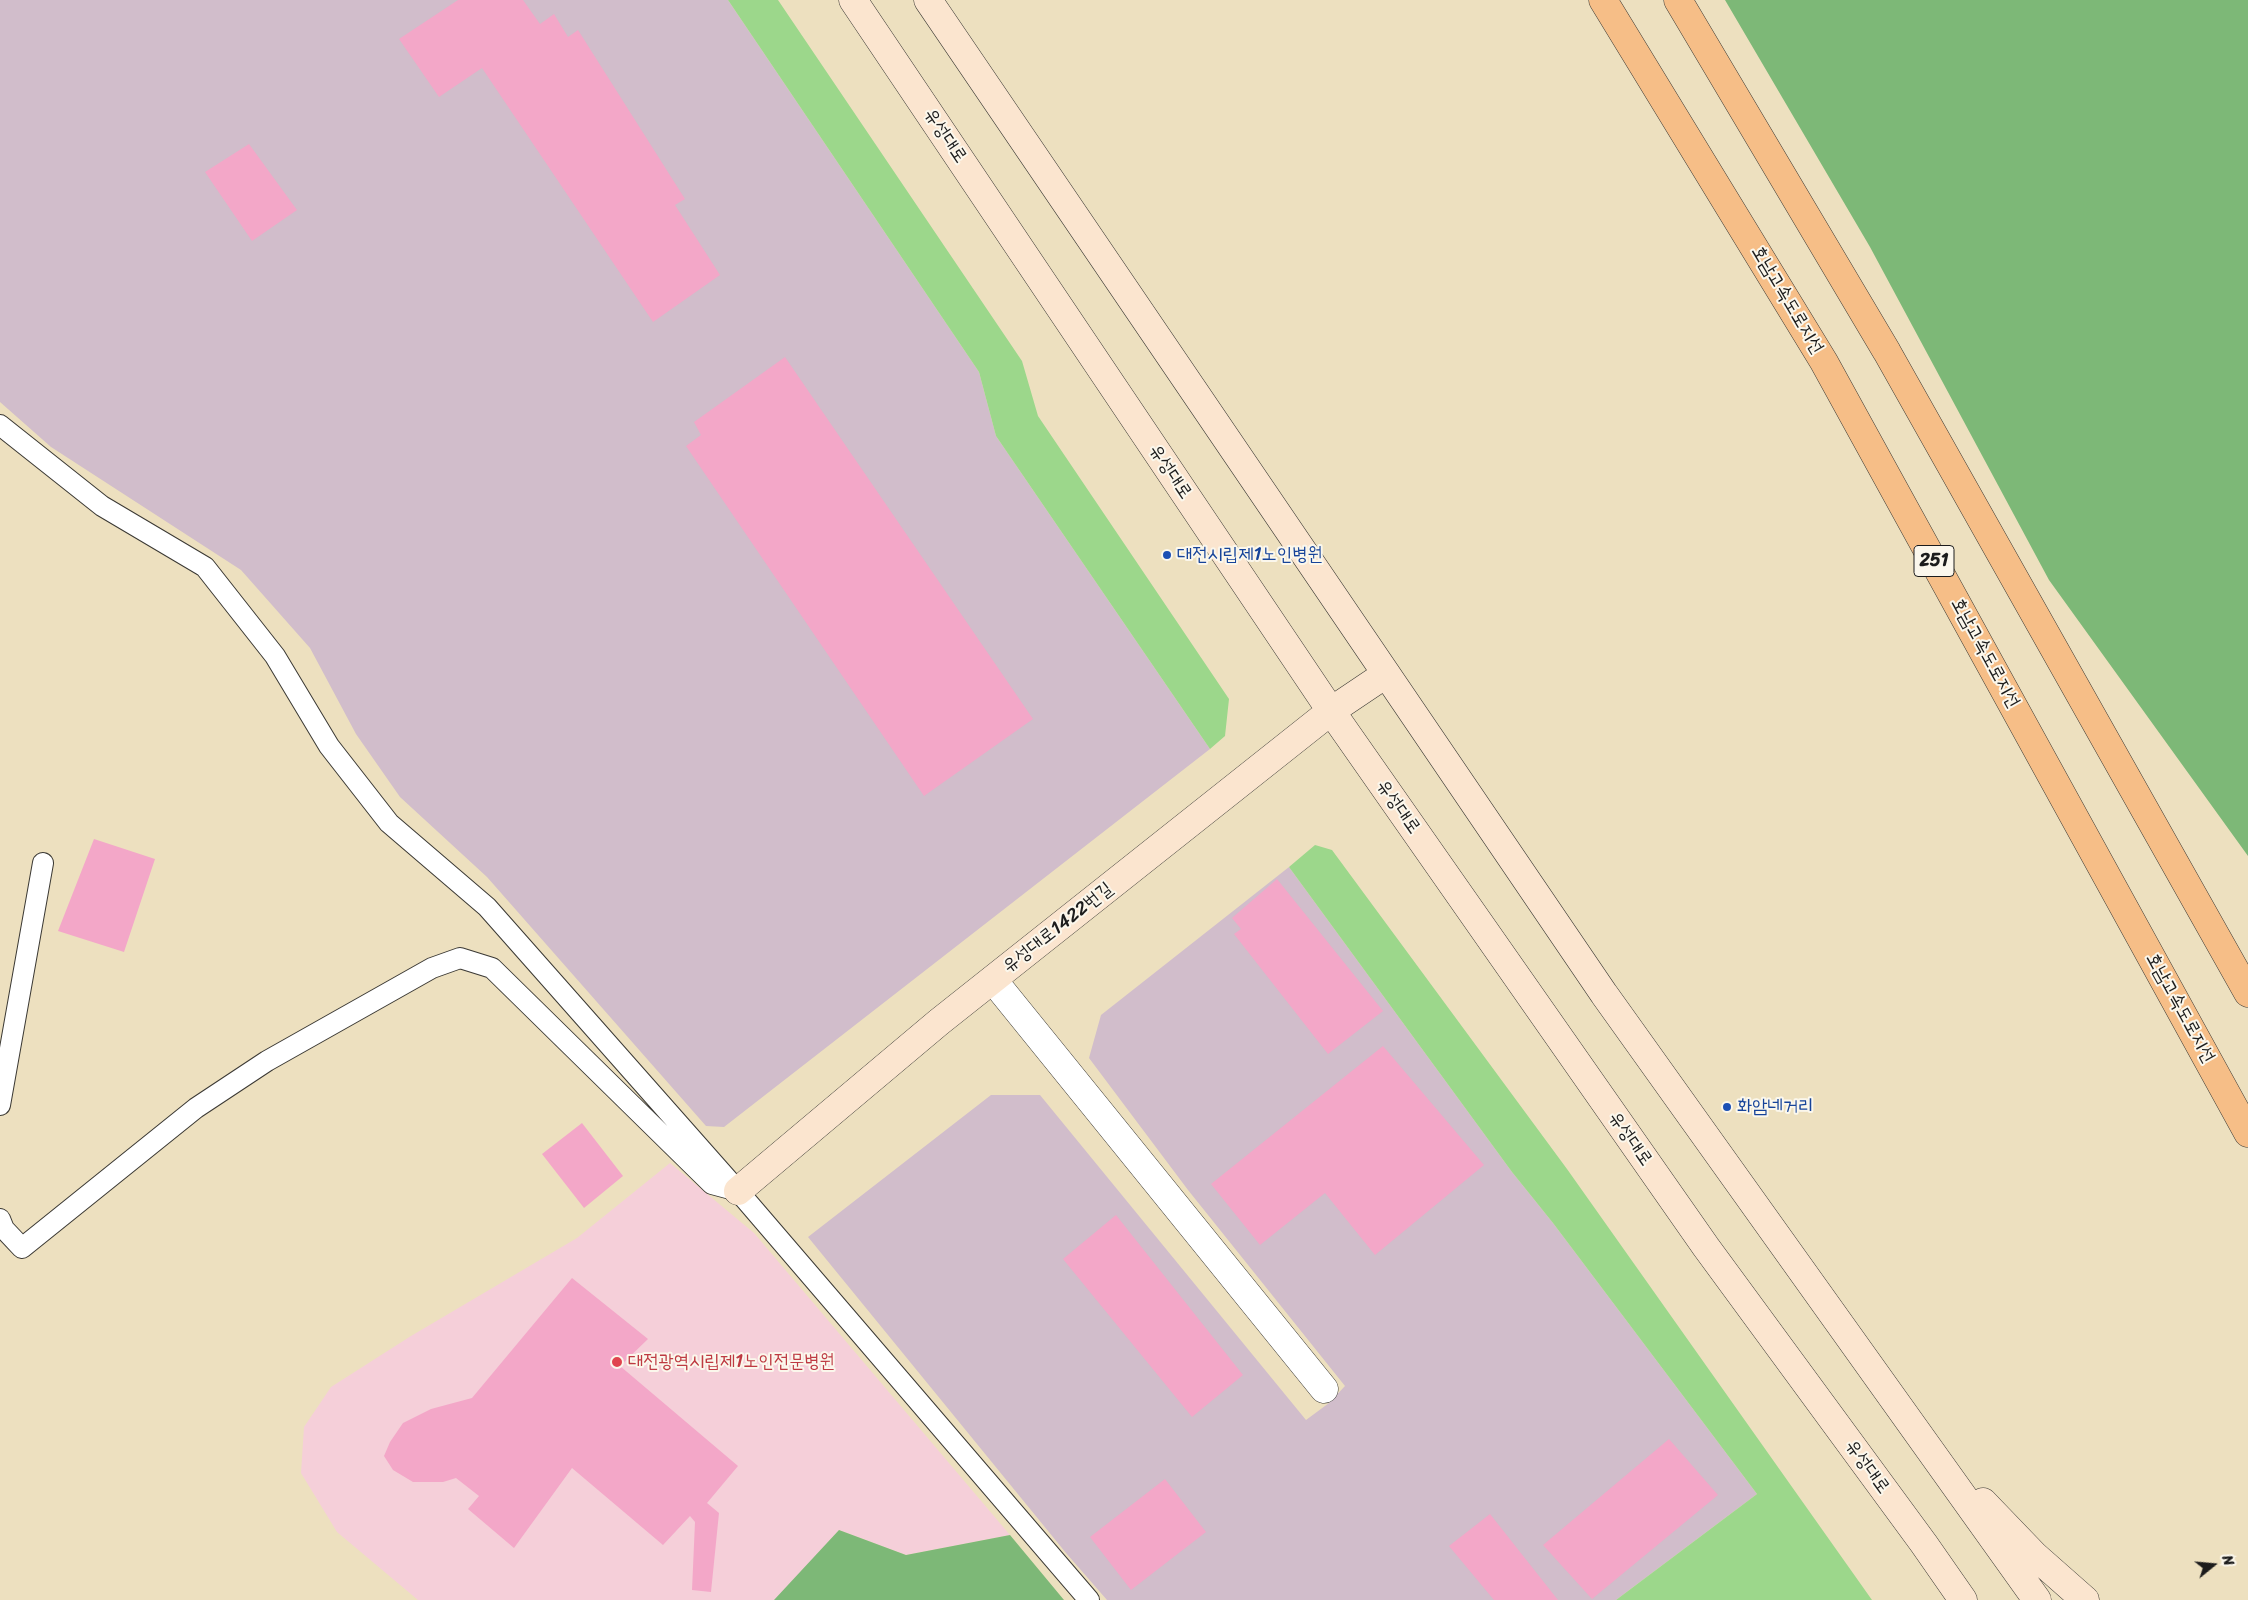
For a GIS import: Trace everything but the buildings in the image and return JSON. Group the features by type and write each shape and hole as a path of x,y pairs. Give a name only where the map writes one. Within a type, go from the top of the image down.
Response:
{"highway":[{"name":"호남고속도로지선","path":"1603,0 1824,362 2248,1133"},
{"path":"1678,0 1887,352 2248,993"}],"main road":[{"name":"유성대로","path":"853,0 1331,712 1706,1247 1963,1600"},
{"path":"928,0 1604,994 2037,1600"},
{"name":"유성대로1422번길","path":"738,1191 993,980 1331,712 1386,674"},
{"path":"1917,1434 2034,1555 2085,1600"},
{"path":"1924,1544 1948,1600"}],"street":[{"path":"993,980 1324,1389"}],"lane":[{"path":"0,425 102,506 205,567 276,656 329,746 389,823 487,907 738,1191 1089,1600"},
{"path":"0,1105 44,863"},
{"path":"0,1219 4,1229 22,1248 196,1108 259,1066 432,968 460,958 492,968 712,1184 738,1191"}],"shaded area":[{"path":"0,0 728,0 979,372 996,436 1210,749 724,1127 706,1126 487,877 400,797 356,734 310,648 241,570 51,447 0,402"},
{"path":"1289,867 1512,1172 1553,1223 1757,1494 1616,1600 1107,1600 1066,1553 808,1237 991,1095 1040,1095 1306,1420 1329,1403 1345,1386 1188,1190 1089,1058 1101,1015"},
{"name":"대전광역시립제1노인전문병원","path":"670,1163 754,1233 1010,1535 906,1555 839,1530 776,1600 418,1600 337,1532 301,1473 304,1427 331,1387 411,1336 577,1238"}],"green space":[{"path":"728,0 778,0 1022,361 1038,416 1229,699 1225,736 1210,749 996,436 979,372"},
{"path":"1725,0 2248,0 2248,856 2049,580 1870,247"},
{"path":"1315,845 1332,850 1567,1169 1872,1600 1616,1600 1757,1494 1553,1223 1512,1172 1289,867"},
{"path":"839,1530 906,1555 1010,1535 1064,1600 774,1600"}],"place":[{"name":"대전시립제1노인병원","path":"1167,555"},
{"name":"화암네거리","path":"1727,1107"},
{"name":"대전광역시립제1노인전문병원","path":"617,1362"}]}
